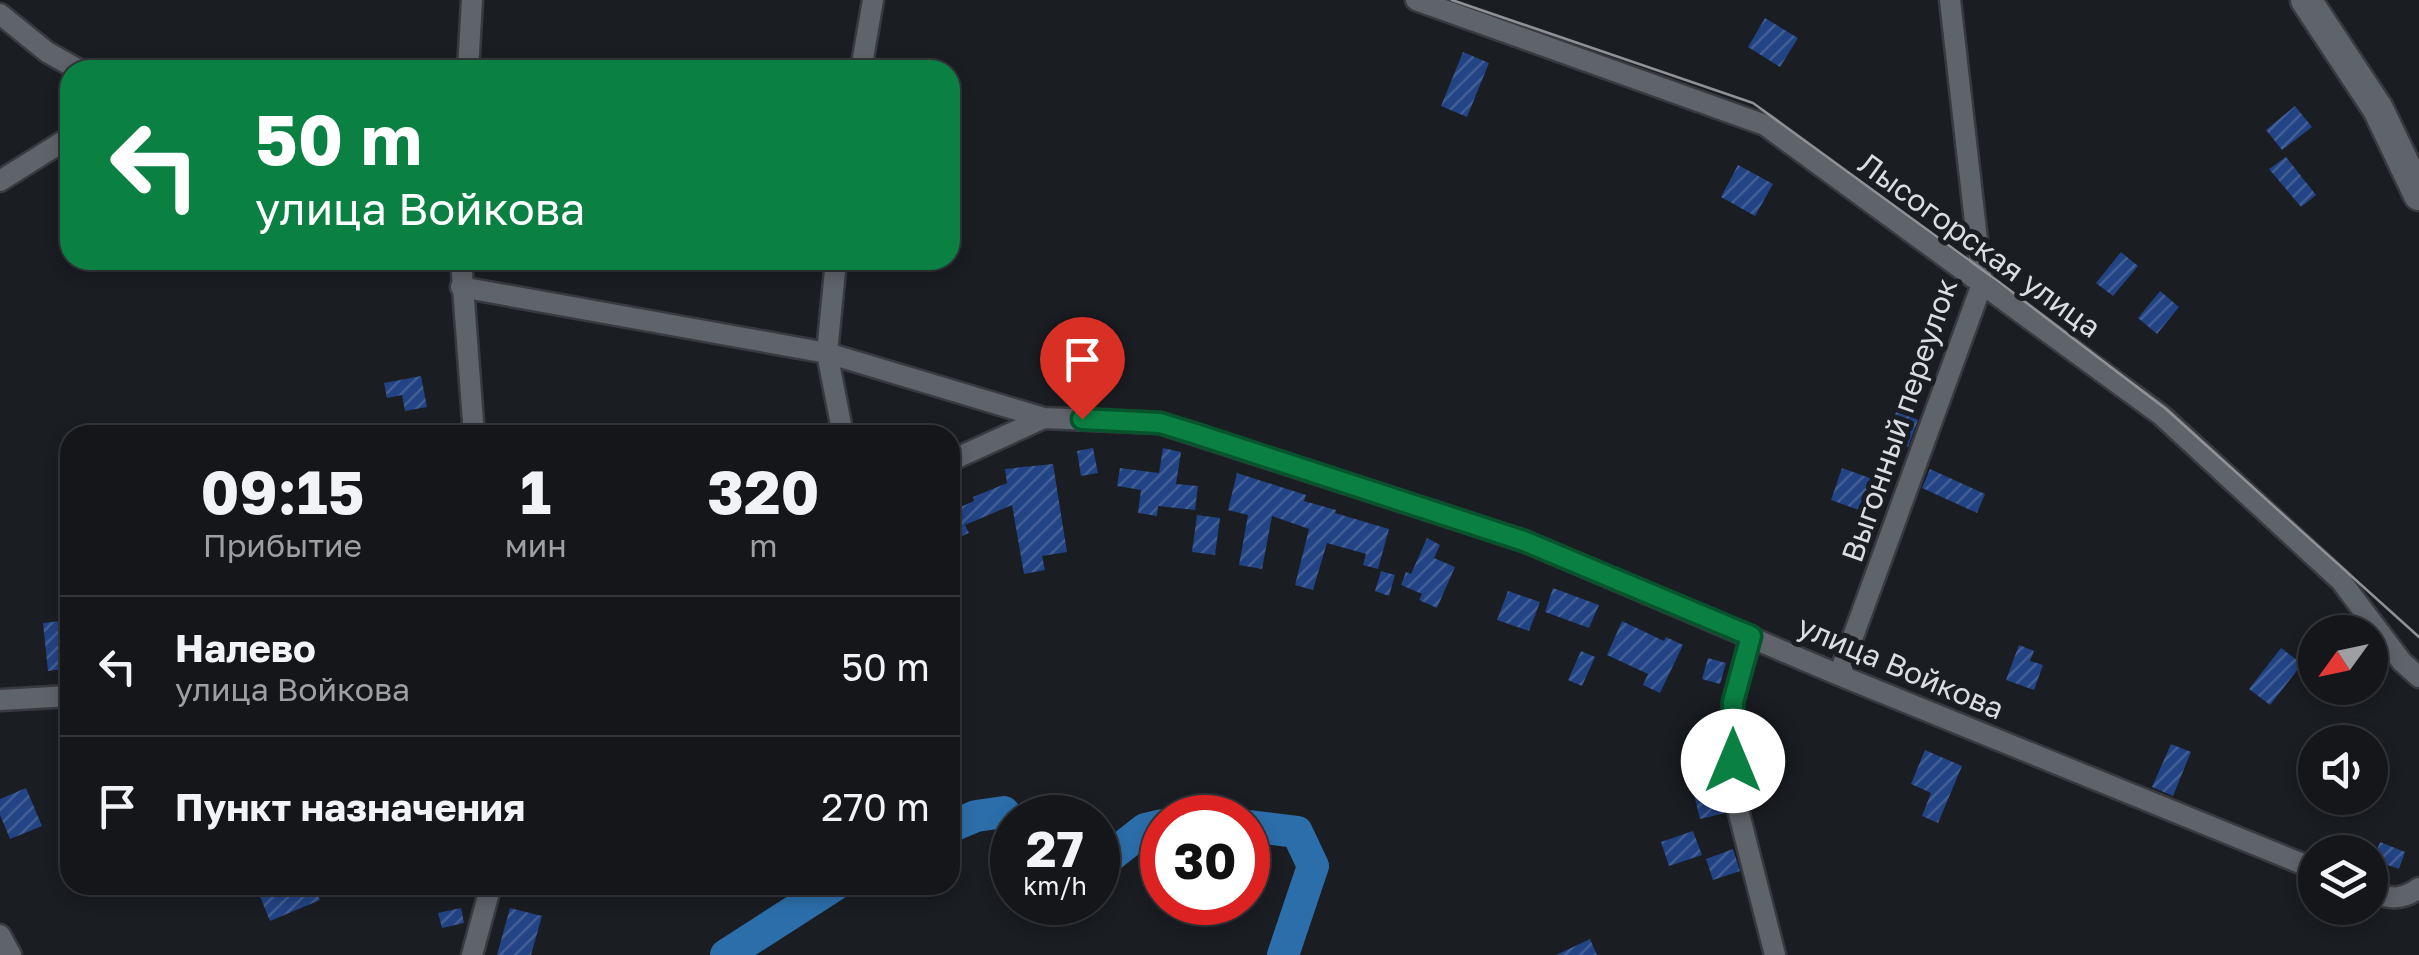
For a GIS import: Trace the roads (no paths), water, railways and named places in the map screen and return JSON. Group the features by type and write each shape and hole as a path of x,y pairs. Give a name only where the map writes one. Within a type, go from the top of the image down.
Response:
{"main road":[{"path":"2306,0 2378,110 2419,195"}],"street":[{"path":"469,60 472,0"},
{"path":"862,60 874,0"},
{"name":"Лысогорская улица","path":"1416,0 1765,125 2161,414 2341,580 2402,662 2419,677"},
{"name":"Выгонный переулок","path":"1839,675 1982,284 1950,0"},
{"path":"0,14 61,60"},
{"path":"0,181 60,143"},
{"path":"461,270 473,425"},
{"path":"835,270 828,353 841,425"},
{"path":"461,287 828,353 1044,418"},
{"name":"улица Войкова","path":"960,456 1044,418 1160,423 1524,541 1839,675 2298,862"},
{"path":"1751,636 1733,702 1733,790 1776,955"},
{"path":"0,700 60,697"},
{"path":"2388,896 2403,898 2419,888"},
{"path":"472,955 487,895"},
{"path":"0,935 11,955"}],"waterway":[{"path":"960,823 990,814"},
{"path":"1270,829 1297,832 1313,866 1283,955"},
{"path":"1120,849 1140,833"},
{"path":"726,955 819,895"}],"tram line":[{"path":"1452,0 1753,103 2166,409 2419,637"}]}
